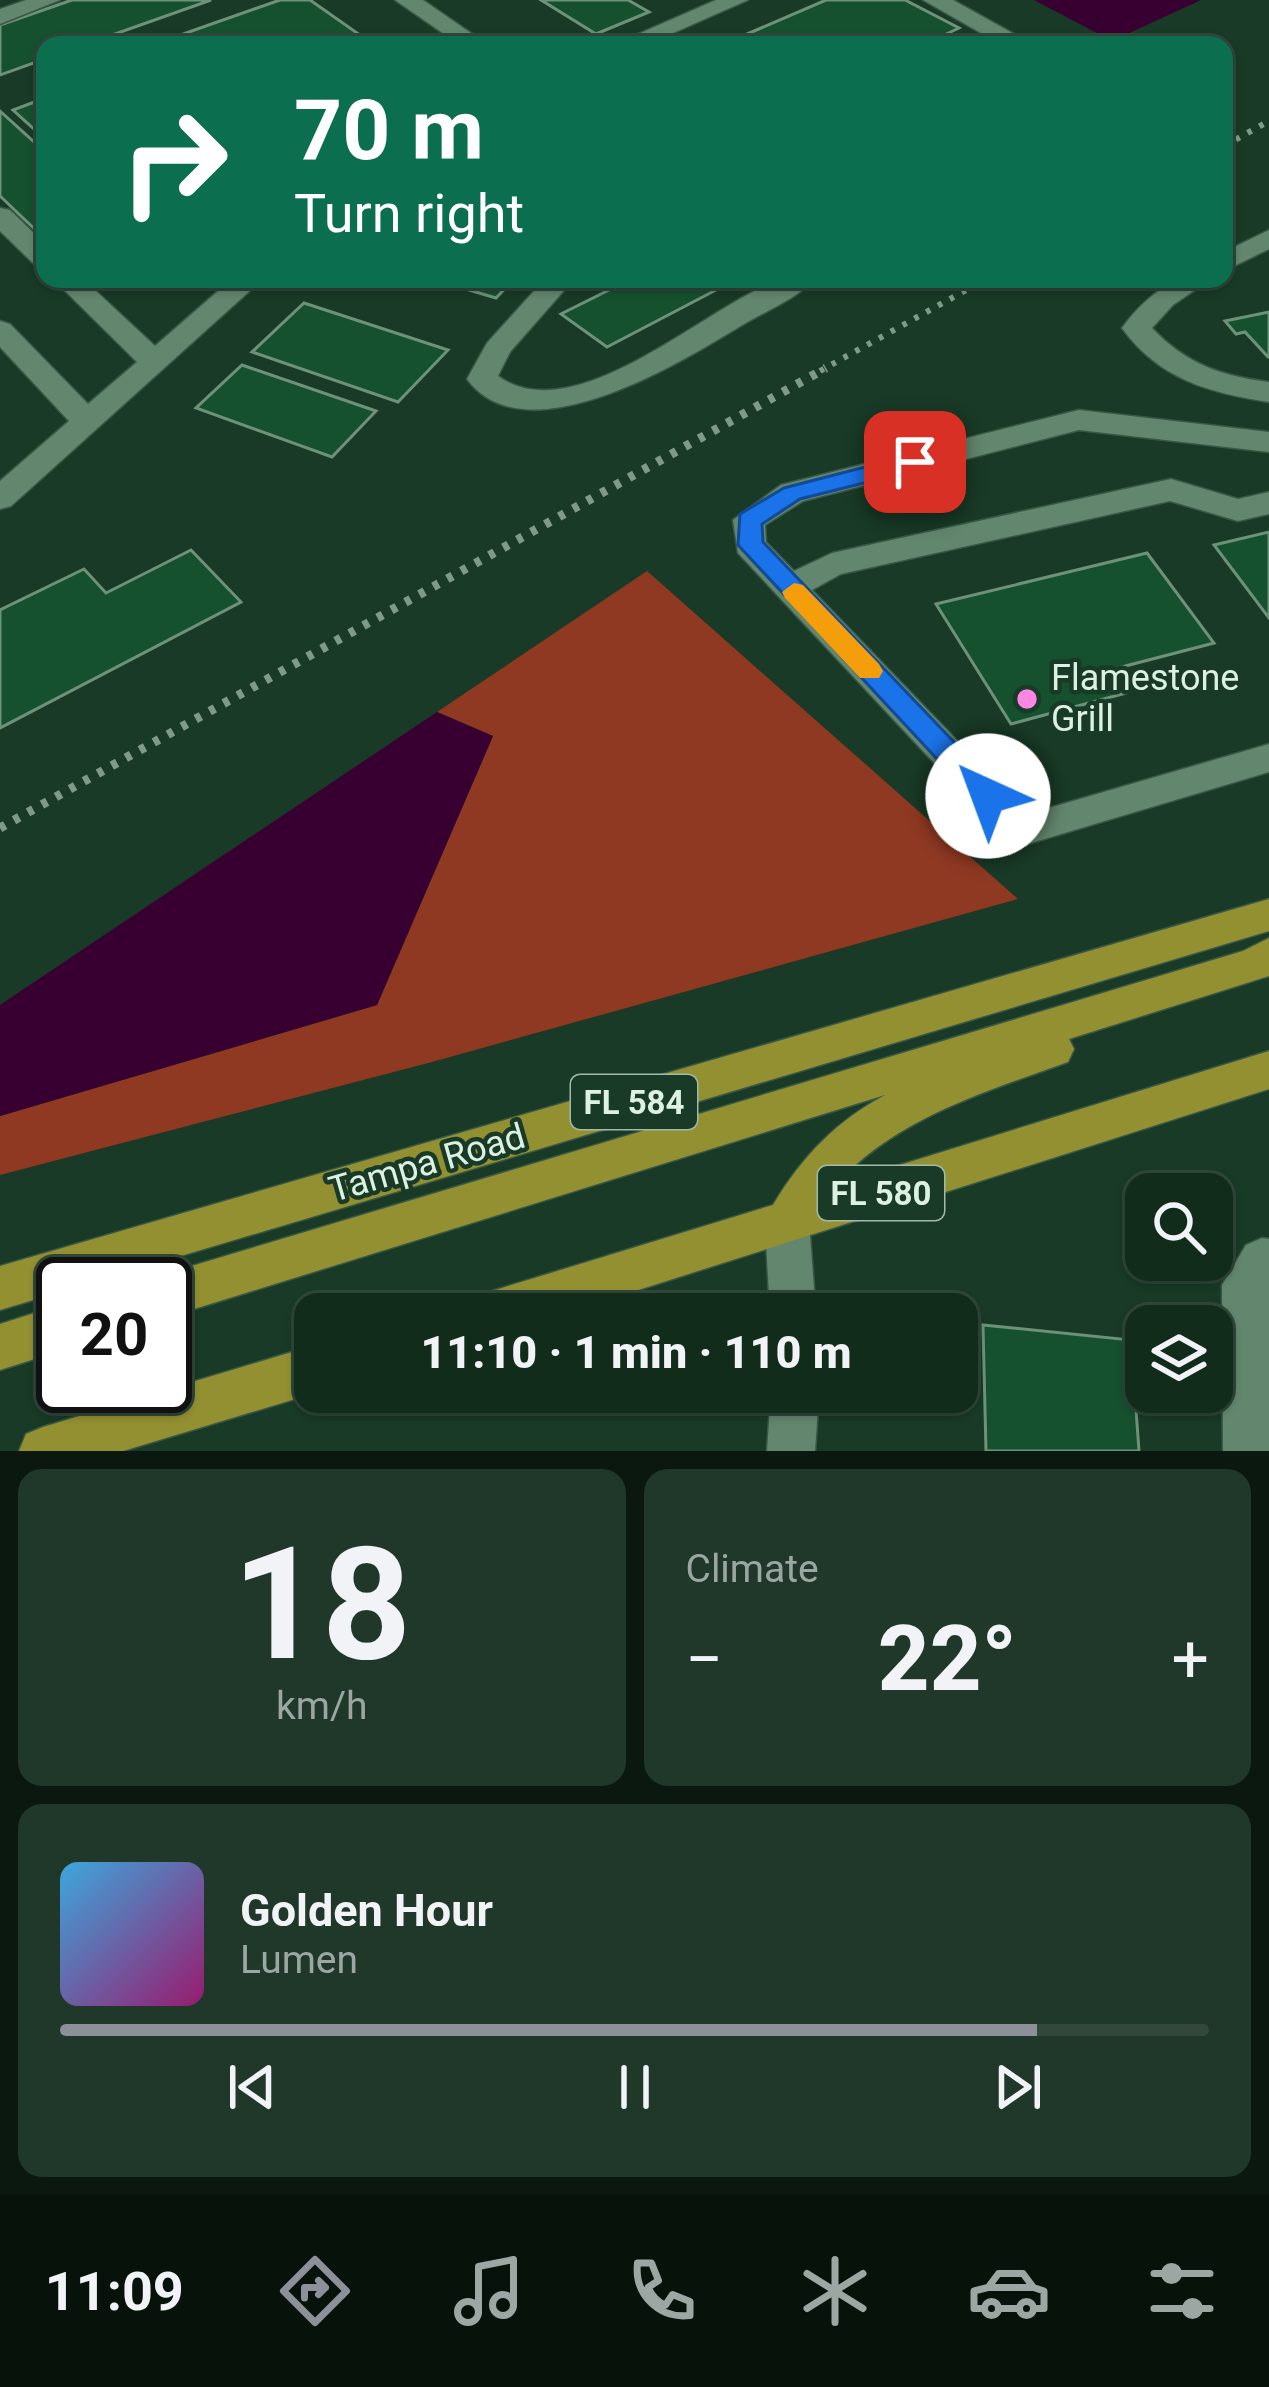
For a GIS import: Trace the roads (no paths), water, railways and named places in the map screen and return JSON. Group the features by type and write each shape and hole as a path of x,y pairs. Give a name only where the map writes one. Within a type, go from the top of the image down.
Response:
{"main road":[{"name":"Tampa Road","path":"0,1288 1269,916"},
{"path":"192,1288 1255,964 1269,955"},
{"path":"788,1222 817,1174 842,1149 904,1108 1032,1055 1269,986"},
{"name":"FL 580","path":"560,1293 1269,1070"},
{"path":"0,1347 36,1336"},
{"path":"43,1451 90,1443 294,1376"}],"street":[{"path":"0,17 48,0"},
{"path":"408,0 462,36"},
{"path":"647,36 736,0"},
{"path":"935,0 1003,36"},
{"path":"0,216 36,250"},
{"path":"1233,258 1269,238"},
{"path":"76,288 154,362"},
{"path":"0,498 239,288"},
{"path":"552,288 496,349 482,379 509,398 555,401 602,389 784,288"},
{"path":"1181,288 1162,299 1136,328 1166,362 1208,384 1269,392"},
{"path":"0,330 87,421"},
{"path":"1269,442 1079,420 792,494 749,520 750,545 1021,830 1269,758"},
{"path":"790,587 832,566 1171,490 1238,510 1269,503"},
{"path":"788,1222 792,1293"},
{"path":"1247,1451 1246,1285 1262,1260 1269,1261"},
{"path":"791,1451 794,1413"}],"railway":[{"path":"1233,141 1269,121"},
{"path":"820,371 970,288"},
{"path":"0,828 826,368"}],"place":[{"name":"Flamestone Grill","path":"1027,699"}]}
